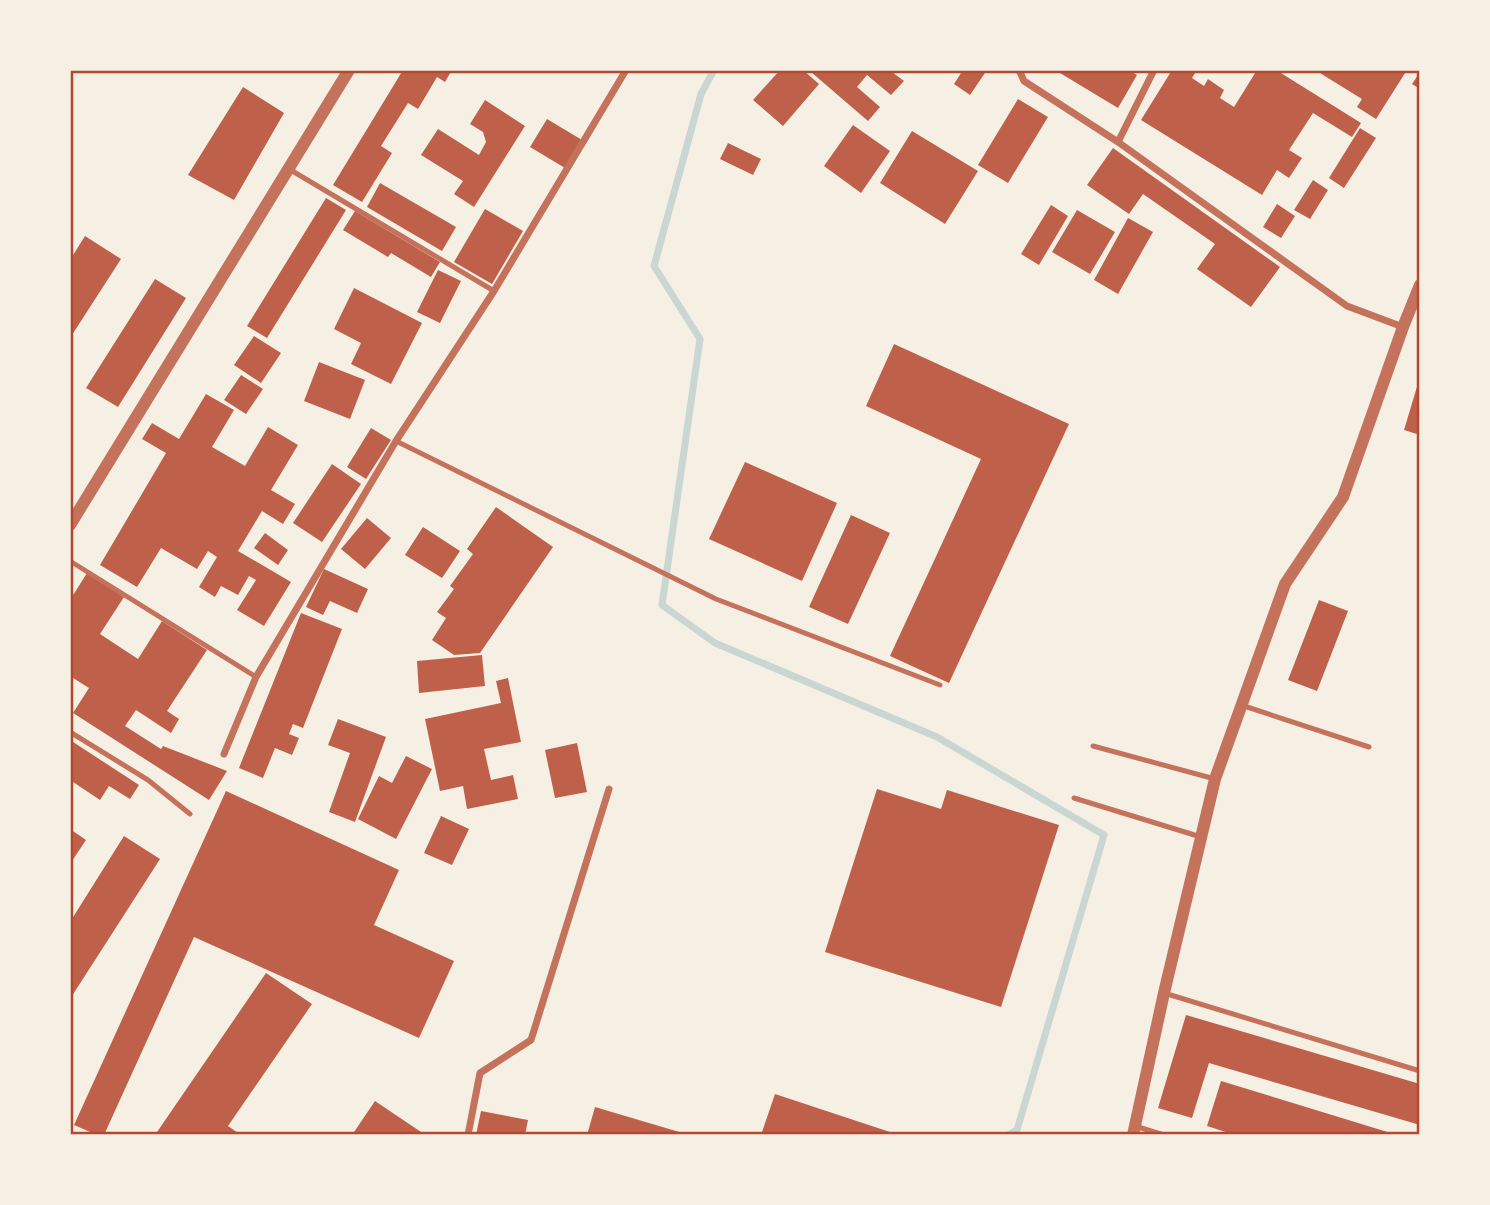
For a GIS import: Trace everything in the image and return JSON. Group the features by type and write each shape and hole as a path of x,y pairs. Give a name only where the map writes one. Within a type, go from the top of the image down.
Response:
{"street":[{"path":"70,525 349,70"},
{"path":"224,754 256,677 396,441 494,291 626,70"},
{"path":"1019,70 1024,81 1118,142 1347,306 1403,327"},
{"path":"1118,142 1154,70"},
{"path":"1134,1130 1215,779 1285,584 1343,497 1420,285"},
{"path":"467,1135 480,1073 531,1040 609,789"}],"lane":[{"path":"289,169 494,291"},
{"path":"396,441 716,599 940,685"},
{"path":"70,561 256,677"},
{"path":"1241,705 1369,747"},
{"path":"70,732 148,779 190,814"},
{"path":"1093,746 1215,779"},
{"path":"1073,798 1201,837"},
{"path":"1164,993 1420,1071"},
{"path":"1134,1130 1164,1135"}],"building":[{"path":"403,70 452,70 445,82 437,77 418,109 408,103 381,146 392,153 362,202 333,185"},
{"path":"780,70 803,70 819,84 783,126 753,100"},
{"path":"894,70 892,72 904,81 891,95 867,75 857,87 880,107 868,121 811,72"},
{"path":"963,70 987,70 970,95 954,84"},
{"path":"1055,70 1128,70 1137,75 1118,108"},
{"path":"1172,70 1197,70 1192,78 1204,86 1208,79 1224,90 1220,98 1234,107 1257,70 1276,70 1361,123 1352,137 1313,113 1289,150 1302,158 1289,178 1277,170 1262,195 1141,120"},
{"path":"1315,70 1407,70 1376,119 1357,107 1362,99"},
{"path":"1420,72 1420,89 1412,84"},
{"path":"243,87 284,113 234,200 188,175"},
{"path":"1018,99 1048,117 1008,183 978,165"},
{"path":"485,100 525,126 474,207 454,194 463,181 421,155 438,129 479,155 486,142 483,132 470,124"},
{"path":"547,119 582,140 565,168 530,147"},
{"path":"853,125 890,151 861,193 824,166"},
{"path":"1360,128 1376,138 1344,188 1329,178"},
{"path":"912,131 978,171 945,224 880,183"},
{"path":"728,143 761,159 753,175 720,159"},
{"path":"1113,148 1280,267 1251,307 1197,269 1215,244 1143,194 1129,214 1087,185"},
{"path":"1313,180 1328,190 1310,219 1294,210"},
{"path":"380,183 456,227 442,251 367,207"},
{"path":"326,198 346,210 267,338 247,326"},
{"path":"1277,204 1295,216 1281,238 1263,227"},
{"path":"1051,205 1068,216 1039,265 1021,254"},
{"path":"485,209 523,231 492,284 454,262"},
{"path":"1077,210 1115,232 1090,274 1052,252"},
{"path":"355,211 440,262 431,277 391,253 388,257 343,230"},
{"path":"1128,218 1153,232 1118,294 1094,280"},
{"path":"85,236 121,259 70,338 70,260"},
{"path":"438,270 461,281 440,323 417,312"},
{"path":"155,279 186,298 118,407 86,388"},
{"path":"354,288 422,323 391,384 351,364 361,343 334,329"},
{"path":"254,336 281,353 261,383 234,365"},
{"path":"894,344 1069,424 949,683 890,656 981,459 866,406"},
{"path":"319,362 365,380 350,419 304,401"},
{"path":"241,375 263,389 246,414 224,400"},
{"path":"1420,380 1420,435 1404,430"},
{"path":"206,394 234,410 212,447 245,466 268,427 298,445 271,490 295,504 283,524 262,511 238,551 291,582 264,626 237,610 256,580 249,576 238,595 221,586 215,597 199,587 217,557 208,551 197,569 161,548 137,587 100,565 166,453 142,439 152,423 179,439"},
{"path":"371,428 391,440 366,479 347,467"},
{"path":"745,462 837,503 802,581 709,539"},
{"path":"332,464 361,484 322,542 293,523"},
{"path":"496,507 553,547 480,653 454,655 432,640 446,618 437,612 454,589 450,586 473,554 467,549"},
{"path":"851,515 890,533 848,624 809,607"},
{"path":"367,518 391,538 365,569 341,549"},
{"path":"423,527 460,551 442,578 405,555"},
{"path":"265,533 288,550 278,565 254,548"},
{"path":"324,569 368,589 357,613 330,601 323,615 306,607"},
{"path":"87,573 124,597 100,634 138,659 162,621 207,650 167,711 179,719 171,733 136,710 125,726 161,749 163,746 227,771 209,800 73,713 89,688 70,676 70,600"},
{"path":"1319,600 1348,611 1317,691 1288,680"},
{"path":"301,613 342,629 303,728 293,724 289,734 299,738 292,755 275,748 263,778 239,768"},
{"path":"482,655 485,686 419,693 417,661"},
{"path":"508,678 521,742 484,749 491,780 513,775 518,799 467,809 463,786 440,791 425,719 501,703 496,681"},
{"path":"338,719 386,737 355,822 329,812 350,753 328,745"},
{"path":"70,740 139,785 130,799 109,786 100,800 70,780"},
{"path":"577,743 587,792 555,798 545,750"},
{"path":"406,756 432,769 396,839 358,819 379,776 392,783"},
{"path":"877,789 941,809 947,790 1059,825 1001,1007 825,952"},
{"path":"226,791 399,870 374,925 454,961 419,1038 194,937 104,1135 97,1135 74,1125"},
{"path":"441,816 469,829 452,865 424,853"},
{"path":"70,829 86,840 70,864"},
{"path":"124,836 160,859 70,999 70,922"},
{"path":"266,973 312,1004 228,1126 241,1135 155,1135"},
{"path":"1186,1015 1420,1084 1420,1125 1209,1063 1192,1118 1158,1108"},
{"path":"1221,1081 1394,1135 1235,1135 1207,1126"},
{"path":"775,1094 893,1133 893,1135 761,1135"},
{"path":"375,1101 421,1132 419,1135 352,1135"},
{"path":"595,1107 686,1134 686,1135 587,1135"},
{"path":"481,1111 528,1120 525,1135 476,1135"}],"waterway":[{"path":"714,70 701,94 654,266 700,339 662,605 715,643 937,737 1104,835 1017,1130 1008,1135"}]}
